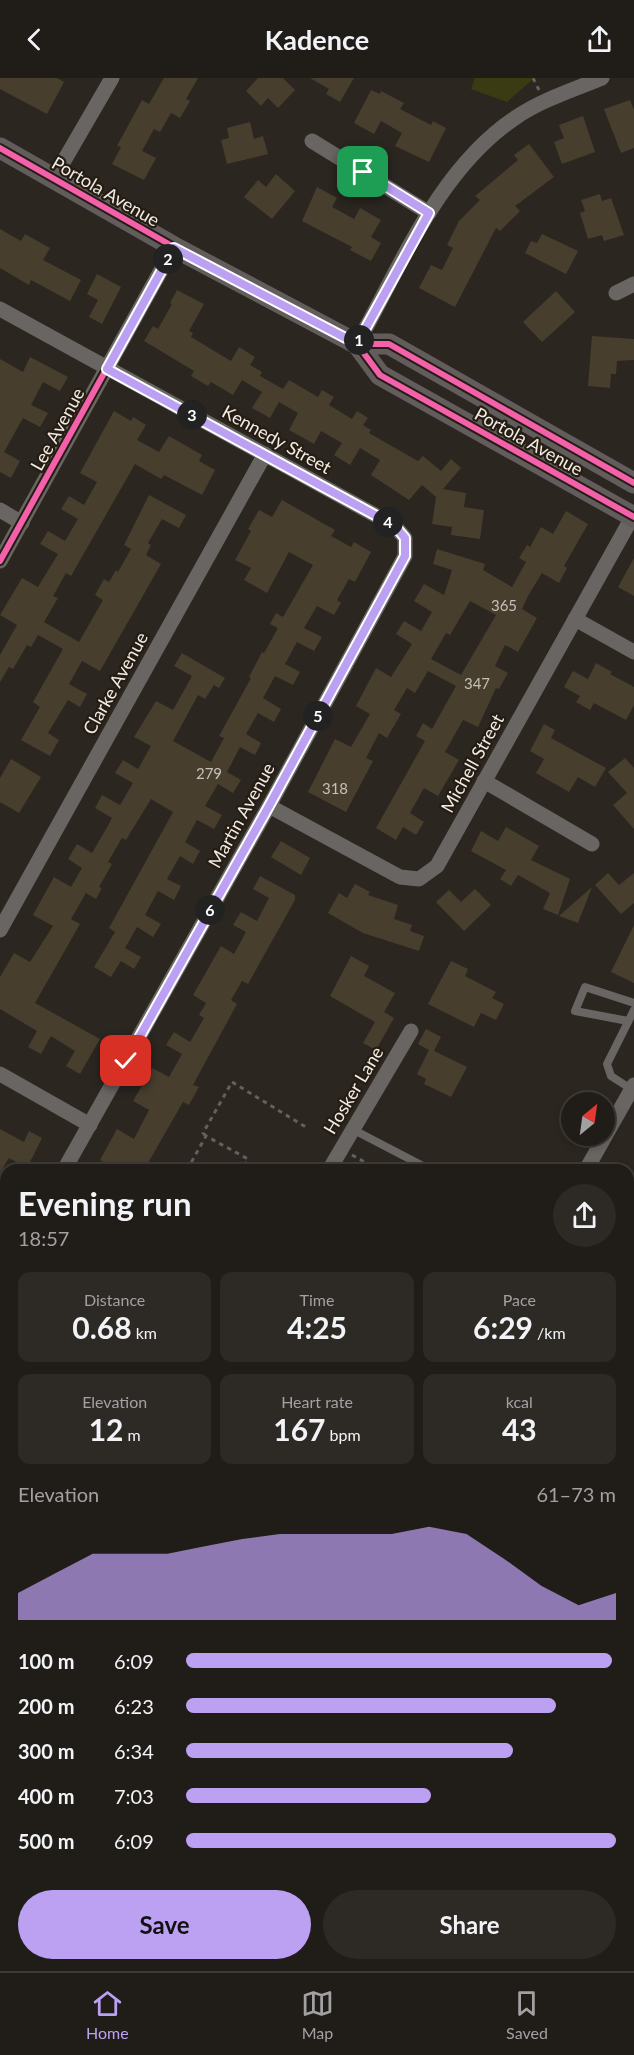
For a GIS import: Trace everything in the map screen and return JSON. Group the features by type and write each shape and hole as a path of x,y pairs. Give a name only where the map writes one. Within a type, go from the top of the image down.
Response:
{"main road":[{"name":"Portola Avenue","path":"0,148 174,248 357,344 380,375 634,516"},
{"name":"Portola Avenue","path":"357,344 389,344 634,483"}],"street":[{"path":"54,178 112,78"},
{"path":"357,344 429,213 455,175 515,117 602,78"},
{"path":"312,141 429,213"},
{"name":"Lee Avenue","path":"0,561 174,248"},
{"path":"616,293 634,284"},
{"name":"Kennedy Street","path":"0,309 395,526 405,538"},
{"name":"Clarke Avenue","path":"0,930 265,454"},
{"path":"0,510 22,523"},
{"name":"Michell Street","path":"269,806 400,877 419,879 437,866 634,516"},
{"name":"Martin Avenue","path":"67,1164 269,806 405,556 405,538"},
{"path":"575,619 634,652"},
{"path":"484,782 591,844"},
{"name":"Hosker Lane","path":"332,1164 411,1030"},
{"path":"0,1074 90,1125"},
{"path":"589,1164 633,1087"}],"lane":[{"path":"628,1021 575,1011 585,987 634,1003"},
{"path":"633,1087 612,1076 607,1064 634,1010"},
{"path":"352,1129 419,1164"}],"path":[{"path":"246,1163 248,1159 203,1133 232,1082 309,1129"},
{"path":"190,1164 206,1136"},
{"path":"351,1154 368,1164"}],"shaded area":[{"path":"475,78 531,78 532,80 507,102 471,89"}],"building":[{"path":"0,78 57,78 64,82 47,114 0,89"},
{"path":"164,78 198,78 186,99 190,101 180,118 171,113 160,132 154,129 142,151 156,158 144,180 112,164 121,147 117,146 142,100 149,104"},
{"path":"258,78 283,78 295,90 278,108 268,98 261,106 246,91"},
{"path":"310,78 354,78 340,102 326,94 329,89"},
{"path":"371,90 380,94 381,91 404,103 400,109 431,125 433,121 446,128 429,162 395,146 402,133 381,121 374,134 354,123"},
{"path":"630,100 634,110 634,148 621,153 604,109"},
{"path":"583,116 595,152 562,164 554,142 564,138 559,125"},
{"path":"250,122 254,139 263,136 268,154 227,164 221,140 229,138 227,128"},
{"path":"529,144 554,177 515,206 520,211 500,231 496,228 455,307 419,288 431,265 442,270 453,248 447,245 459,221 480,200 475,196 518,160 514,155"},
{"path":"276,174 295,191 272,219 244,197 258,180 266,187"},
{"path":"317,187 337,198 332,207 354,219 360,208 381,220 371,237 381,243 371,261 350,250 352,247 302,221"},
{"path":"600,194 602,201 611,198 624,235 604,241 602,235 588,239 580,213 585,211 581,200"},
{"path":"0,229 21,241 25,234 50,248 43,260 81,280 70,301 31,280 29,285 0,268"},
{"path":"542,234 578,251 566,274 525,253 531,241 537,243"},
{"path":"97,274 121,287 102,324 89,317 98,300 87,294"},
{"path":"177,290 204,304 189,331 193,333 191,337 231,361 239,347 255,357 250,365 262,372 260,376 283,389 289,380 318,397 322,390 334,397 329,405 352,419 357,411 368,418 363,425 371,430 369,433 418,461 423,456 441,471 451,459 461,468 443,489 466,493 464,507 484,510 480,539 451,535 452,527 432,524 436,497 422,485 409,500 371,475 380,460 360,448 350,465 334,455 342,443 321,431 314,444 289,430 298,413 279,402 270,418 252,408 262,392 242,380 233,395 211,382 208,386 191,376 194,371 144,341 153,326 158,329"},
{"path":"556,291 575,312 542,342 523,322"},
{"path":"592,336 634,339 634,360 617,361 616,374 611,374 610,388 588,386"},
{"path":"30,357 68,377 60,391 43,382 31,405 48,413 40,427 23,418 4,452 20,461 11,478 0,472 0,359 23,372"},
{"path":"114,411 131,421 133,417 146,425 137,440 159,452 169,436 202,455 199,461 215,470 202,495 164,475 161,479 135,464 71,576 66,573 53,596 58,598 44,622 79,642 103,600 95,595 104,579 109,582 116,570 118,572 131,549 124,545 149,495 186,515 179,528 162,519 148,543 151,545 146,555 161,564 100,671 82,661 69,684 87,694 80,707 68,700 48,733 59,740 50,756 21,740 40,707 33,702 63,649 38,635 31,647 27,645 13,669 9,667 0,682 0,655 17,625 0,615 22,578 38,587 58,554 40,544 48,531 65,541 78,519 61,509 69,496 84,505 97,482 80,473"},
{"path":"282,500 335,530 331,536 351,547 354,542 371,552 355,582 349,579 337,600 341,603 334,615 317,606 304,628 322,637 314,651 297,642 285,664 300,672 293,685 275,676 263,698 281,709 274,722 258,713 246,734 261,743 255,755 240,747 227,772 241,780 233,793 218,784 205,806 222,815 214,829 197,820 185,842 200,851 193,864 180,856 167,879 181,886 174,900 158,891 145,915 161,924 153,937 137,927 125,948 141,957 134,969 121,961 111,977 94,967 115,932 109,928 173,812 151,799 126,840 122,838 108,862 112,864 99,887 102,888 96,899 86,893 71,919 80,924 35,1003 100,1039 80,1074 66,1066 75,1051 51,1036 41,1054 28,1047 37,1031 0,1009 0,977 14,953 30,962 53,926 33,915 54,877 71,887 82,868 68,859 77,844 92,853 106,829 112,818 95,808 102,795 120,805 133,783 115,773 123,760 138,769 151,746 134,737 156,701 173,710 192,676 174,666 182,653 225,678 219,688 214,685 205,699 198,695 173,741 211,762 224,738 219,736 251,678 249,677 262,652 264,653 278,628 270,624 276,613 283,617 313,565 289,552 267,593 244,580 251,568 235,560 251,531 248,529 259,510 272,517"},
{"path":"566,511 588,524 564,566 567,568 559,583 542,573 528,596 522,609 537,618 518,652 505,645 495,666 508,673 499,689 496,688 478,727 463,720 445,752 459,760 438,796 424,788 410,813 424,822 416,835 403,827 396,840 376,828 425,741 416,736 423,723 432,729 456,686 428,671 415,693 407,688 394,710 401,714 387,738 379,733 366,758 373,761 346,812 308,792 335,739 351,747 370,714 356,706 376,668 391,677 412,644 396,634 404,621 421,631 432,612 414,601 424,584 444,595 452,570 433,564 437,549 485,564 483,570 512,587 526,562 519,558 527,545 530,547 541,527 553,534","holes":["470,601 496,615 461,675 431,659 446,633 450,635"]},
{"path":"634,558 634,596 618,587"},
{"path":"596,663 612,672 610,674 634,687 634,705 626,720 594,703 590,710 576,702 580,696 564,687 573,671 588,679"},
{"path":"544,724 555,730 551,738 606,768 595,787 578,777 569,792 536,773 544,759 530,751"},
{"path":"625,758 634,768 634,829 613,805 627,793 608,772"},
{"path":"11,759 41,777 19,813 0,802 0,778"},
{"path":"506,827 539,846 531,860 570,879 558,915 543,909 550,893 518,875 511,886 500,879 506,870 471,851 481,831 498,841"},
{"path":"281,841 310,858 301,875 271,857"},
{"path":"608,873 619,885 634,873 634,903 621,914 595,885"},
{"path":"260,876 295,895 295,900 248,984 242,981 231,1000 237,1004 193,1085 199,1087 189,1105 183,1102 147,1164 107,1164 100,1160 117,1129 134,1139 149,1110 133,1101 152,1068 169,1077 182,1054 166,1045 174,1032 190,1042 204,1018 199,1015 206,1003 193,995 221,946 234,954 246,932 233,925 241,912 257,921 269,898 253,889"},
{"path":"355,884 370,892 368,895 398,905 394,919 412,925 410,931 424,936 419,951 363,933 328,913 339,893 347,898"},
{"path":"592,887 578,923 559,916"},
{"path":"475,889 491,905 464,931 436,902 449,890 461,902"},
{"path":"634,925 634,983 611,972"},
{"path":"351,956 369,966 364,976 395,993 384,1012 394,1018 376,1050 363,1043 375,1022 330,996"},
{"path":"451,961 468,969 465,976 496,992 492,998 504,1004 496,1020 481,1013 474,1027 428,1004"},
{"path":"426,1029 441,1037 434,1051 467,1067 451,1097 424,1084 426,1079 417,1074 429,1050 418,1044"},
{"path":"0,1129 24,1142 29,1131 42,1138 29,1164 20,1164 9,1158 5,1164 0,1164"}],"cycle path":[{"path":"0,148 174,247 357,344 380,375 634,517"},
{"path":"0,561 174,247"},
{"path":"357,344 389,344 634,483"}],"route":[{"path":"126,1061 269,806 405,556 405,538 395,526 107,369 174,248 357,344 429,213 363,172"}]}
